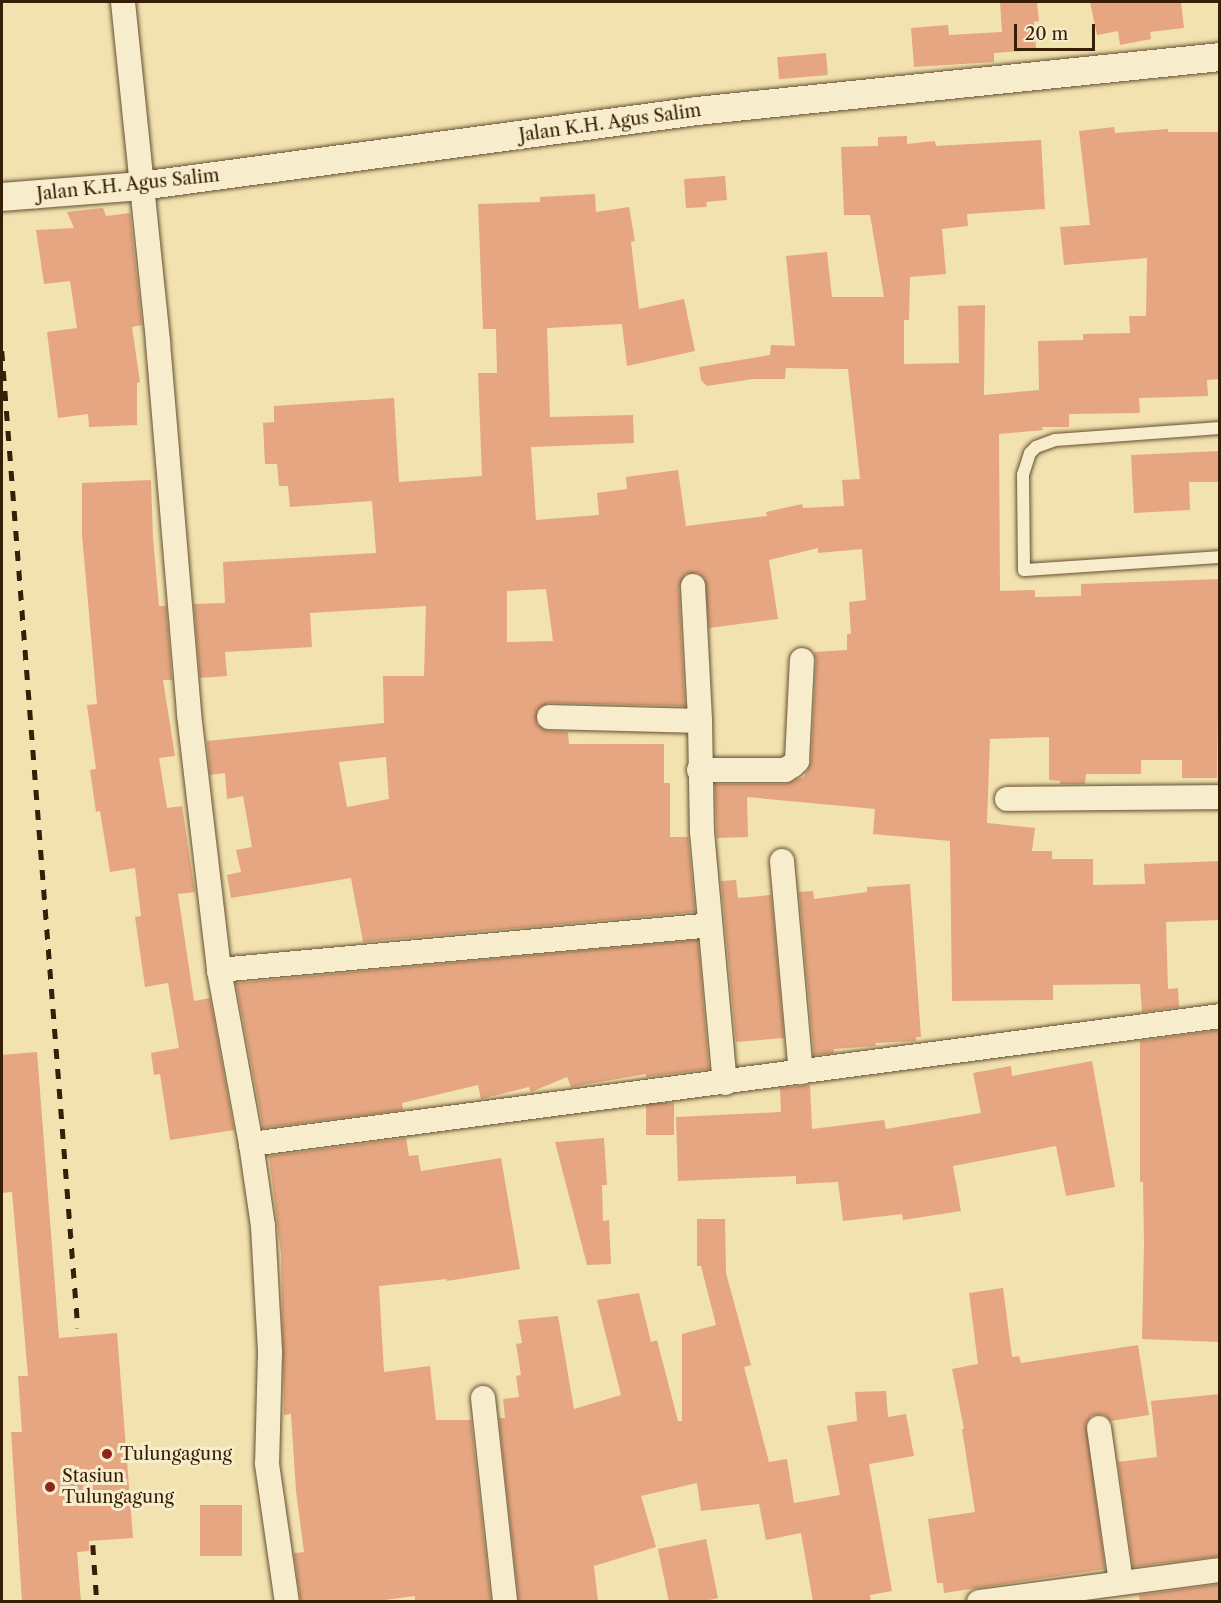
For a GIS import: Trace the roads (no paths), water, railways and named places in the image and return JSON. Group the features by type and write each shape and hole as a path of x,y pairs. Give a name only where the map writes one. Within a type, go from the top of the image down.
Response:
{"street":[{"path":"123,2 158,343 189,714 219,970 251,1144 262,1226 270,1352 267,1464 287,1602"},
{"name":"Jalan K.H. Agus Salim","path":"2,197 141,186 697,111 1220,57"},
{"path":"693,586 700,721 699,770 709,925 724,1083"},
{"path":"699,770 785,770 797,761 802,660"},
{"path":"549,717 700,721"},
{"path":"1007,799 1220,797"},
{"path":"782,861 801,1072"},
{"path":"219,970 709,925"},
{"path":"251,1144 1220,1016"},
{"path":"483,1398 505,1602"},
{"path":"1099,1428 1121,1582"},
{"path":"979,1602 1220,1570"}],"lane":[{"path":"1220,428 1055,440 1036,447 1030,453 1023,475 1024,570 1220,557"}],"railway":[{"path":"2,351 78,1328"},
{"path":"93,1545 97,1602"}],"place":[{"name":"Tulungagung","path":"107,1454"},
{"name":"Stasiun Tulungagung","path":"50,1487"}]}
